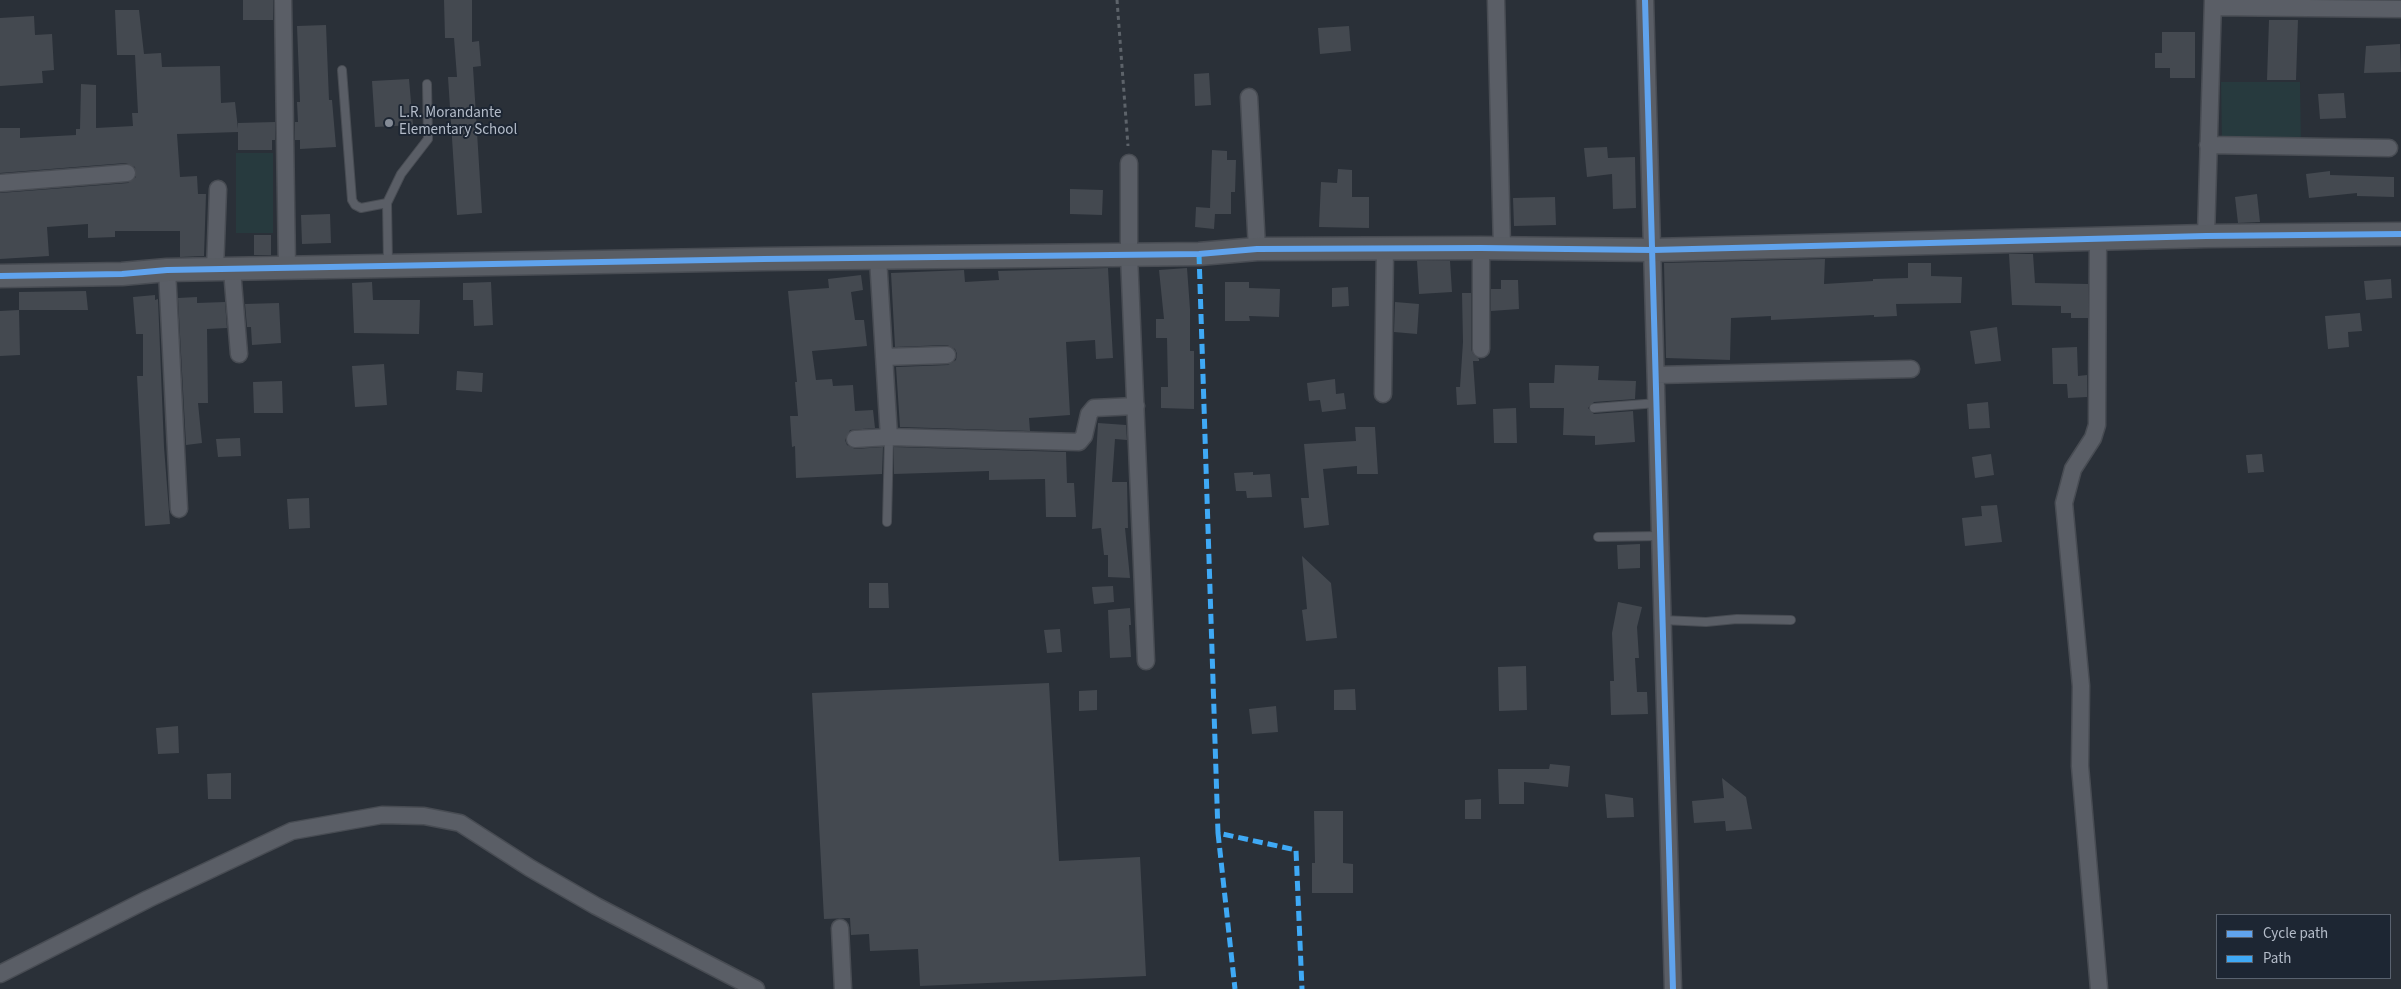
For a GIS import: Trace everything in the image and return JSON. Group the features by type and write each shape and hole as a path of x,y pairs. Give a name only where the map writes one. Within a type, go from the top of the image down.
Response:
{"street":[{"path":"283,0 287,269"},
{"path":"1481,349 1491,248 1496,0"},
{"path":"1645,0 1673,989"},
{"path":"2206,236 2213,3 2401,9"},
{"path":"1249,97 1257,249"},
{"path":"2208,145 2390,148"},
{"path":"1129,163 1129,255 1146,661"},
{"path":"0,183 127,173"},
{"path":"218,189 223,270 240,354"},
{"path":"0,276 122,274 167,270 1199,254 1257,249 1491,248 1653,250 2098,238 2401,234"},
{"path":"2098,238 2098,425 2093,438 2073,469 2064,503 2081,686 2080,766 2099,989"},
{"path":"1383,394 1385,249"},
{"path":"878,258 889,437"},
{"path":"167,270 179,509"},
{"path":"884,357 947,355"},
{"path":"1656,375 1910,369"},
{"path":"855,439 889,437 1079,442 1084,436 1089,414 1094,408 1136,406"},
{"path":"0,974 148,899 292,831 382,815 424,816 460,823 530,868 596,906 756,989"},
{"path":"840,928 843,989"}],"lane":[{"path":"342,70 352,200 360,208 387,203"},
{"path":"388,268 387,203 402,174 428,139 427,84"},
{"path":"1594,408 1657,403"},
{"path":"887,522 889,437"},
{"path":"1598,537 1660,536"},
{"path":"1663,620 1706,622 1737,618 1791,620"}],"path":[{"path":"1116,0 1129,163"}],"green space":[{"path":"2221,82 2300,82 2301,143 2222,144"},
{"path":"236,153 273,153 273,233 236,233"}],"building":[{"path":"243,0 273,0 273,20 243,20"},
{"path":"444,0 472,0 472,42 479,41 481,66 473,67 482,213 457,215 448,77 457,77 454,38 445,38"},
{"path":"115,10 139,10 144,54 161,53 162,67 220,66 221,103 235,102 238,129 238,123 275,122 275,140 272,140 272,150 238,150 238,132 177,134 180,177 197,176 198,194 206,194 204,256 180,257 180,231 115,231 115,237 88,238 88,224 47,227 49,256 0,259 0,193 128,183 136,177 135,167 126,163 0,173 0,128 20,128 20,138 76,135 76,129 80,129 81,84 96,85 96,128 133,126 132,113 138,113 135,55 117,55"},
{"path":"34,16 35,35 52,34 54,70 42,71 43,83 0,86 0,18"},
{"path":"2269,20 2298,20 2296,80 2267,80"},
{"path":"326,25 329,100 332,100 336,147 300,149 300,140 295,140 295,122 298,122 297,102 300,102 297,26"},
{"path":"1349,26 1351,51 1320,54 1318,28"},
{"path":"2162,32 2195,32 2195,78 2170,78 2170,68 2155,68 2155,53 2162,53"},
{"path":"2400,44 2401,72 2364,73 2366,46"},
{"path":"1209,73 1211,105 1195,106 1194,74"},
{"path":"409,79 413,125 375,127 372,81"},
{"path":"2344,93 2346,118 2320,119 2318,94"},
{"path":"1607,147 1608,158 1635,157 1636,208 1613,209 1612,174 1587,177 1584,148"},
{"path":"1212,150 1227,151 1227,160 1236,160 1235,192 1231,192 1231,214 1215,214 1214,229 1195,227 1196,207 1210,208"},
{"path":"1338,169 1352,170 1352,197 1369,197 1369,228 1319,227 1321,182 1337,183"},
{"path":"2330,171 2330,175 2394,177 2394,197 2357,196 2357,193 2309,198 2306,174"},
{"path":"1070,189 1103,190 1102,215 1070,214"},
{"path":"2257,194 2260,222 2238,223 2235,197"},
{"path":"1555,197 1556,225 1514,226 1513,198"},
{"path":"330,214 331,243 302,244 301,215"},
{"path":"254,235 271,235 271,255 254,255"},
{"path":"2009,254 2033,254 2035,283 2088,284 2088,318 2071,318 2071,313 2061,313 2061,306 2012,305"},
{"path":"1825,259 1824,284 1908,278 1908,263 1931,263 1931,276 1962,277 1961,303 1896,304 1897,316 1874,317 1874,315 1771,320 1771,316 1731,318 1730,360 1666,358 1664,263"},
{"path":"1417,261 1450,261 1452,292 1419,294"},
{"path":"1108,268 1113,358 1096,359 1095,340 1066,342 1070,415 1029,418 1030,431 900,427 896,367 948,365 956,360 957,354 955,349 947,345 895,347 891,273 964,270 965,282 999,280 998,271"},
{"path":"1187,268 1190,309 1190,351 1194,351 1194,409 1161,408 1161,387 1168,387 1167,338 1156,338 1156,319 1164,319 1159,270"},
{"path":"861,275 863,290 851,292 855,320 864,320 867,346 812,351 816,380 832,379 833,386 853,385 855,411 873,410 875,428 850,430 845,440 847,445 855,449 883,447 882,474 796,478 795,446 792,447 790,416 798,416 795,382 797,382 788,291 829,288 828,279"},
{"path":"2391,279 2392,298 2366,300 2364,281"},
{"path":"1501,280 1518,280 1519,309 1491,311 1491,289 1501,289"},
{"path":"372,282 373,300 420,300 419,334 354,333 352,283"},
{"path":"491,282 493,325 474,326 473,300 463,300 463,283"},
{"path":"1225,282 1249,282 1249,288 1280,289 1279,317 1249,316 1250,321 1225,321"},
{"path":"1348,287 1349,306 1332,307 1332,288"},
{"path":"86,291 88,310 19,310 19,292"},
{"path":"1462,293 1471,293 1471,349 1479,361 1473,361 1476,404 1457,405 1456,387 1460,387 1463,342"},
{"path":"155,295 155,300 158,299 164,447 170,524 145,526 137,376 143,376 143,334 136,334 133,297"},
{"path":"197,297 197,303 225,302 227,328 207,329 208,403 198,403 202,443 186,445 178,298"},
{"path":"1395,302 1419,304 1417,334 1394,332"},
{"path":"279,303 281,343 252,345 251,327 247,327 245,304"},
{"path":"19,310 20,355 0,356 0,311"},
{"path":"2360,313 2362,331 2348,332 2349,347 2328,349 2325,316"},
{"path":"1997,327 2001,361 1975,364 1970,331"},
{"path":"2077,347 2078,376 2087,375 2087,397 2068,398 2067,384 2053,384 2052,348"},
{"path":"384,364 387,405 355,407 352,366"},
{"path":"1555,365 1599,366 1598,380 1636,381 1635,399 1594,402 1588,408 1594,414 1633,411 1635,442 1595,445 1595,436 1563,435 1564,408 1530,408 1529,383 1554,383"},
{"path":"457,371 483,373 482,392 456,390"},
{"path":"1335,379 1336,394 1344,393 1346,409 1322,412 1320,400 1309,401 1307,383"},
{"path":"282,381 283,413 254,413 253,382"},
{"path":"1988,402 1990,428 1969,429 1967,404"},
{"path":"1516,408 1517,443 1494,443 1493,409"},
{"path":"1098,423 1126,425 1127,440 1115,439 1112,482 1127,482 1128,528 1125,528 1130,578 1108,577 1108,555 1104,555 1101,528 1092,529"},
{"path":"1355,427 1375,427 1378,474 1357,474 1357,466 1323,469 1329,525 1304,528 1301,498 1309,498 1304,444 1356,441"},
{"path":"240,438 241,456 218,457 216,439"},
{"path":"894,447 1066,452 1067,483 1074,483 1076,517 1046,517 1045,479 989,480 989,471 894,474"},
{"path":"1991,454 1994,475 1975,478 1972,457"},
{"path":"2262,454 2264,472 2248,473 2246,455"},
{"path":"1253,472 1253,475 1270,474 1272,497 1247,498 1246,491 1236,491 1234,473"},
{"path":"309,498 310,528 289,529 287,499"},
{"path":"1997,505 2002,542 1965,546 1962,518 1982,516 1981,506"},
{"path":"1640,544 1640,568 1618,569 1617,545"},
{"path":"1302,556 1331,583 1337,638 1306,641 1302,610 1307,609"},
{"path":"869,583 888,583 889,608 869,608"},
{"path":"1113,586 1114,602 1094,604 1092,587"},
{"path":"1618,602 1642,607 1637,627 1639,658 1635,658 1637,692 1647,692 1648,714 1611,715 1610,681 1614,681 1612,633"},
{"path":"1130,608 1131,657 1110,658 1108,610"},
{"path":"1060,629 1062,652 1047,653 1044,630"},
{"path":"1526,666 1527,710 1499,711 1498,667"},
{"path":"1049,683 1059,861 1140,857 1146,976 920,986 918,949 870,951 869,934 851,935 850,918 824,919 812,693"},
{"path":"1355,689 1356,710 1334,710 1334,690"},
{"path":"1097,690 1097,710 1079,711 1079,691"},
{"path":"1276,706 1278,732 1252,734 1249,709"},
{"path":"178,726 179,753 158,754 156,728"},
{"path":"1550,764 1570,766 1568,787 1524,782 1524,804 1499,804 1498,769 1549,769"},
{"path":"231,773 231,799 208,799 207,774"},
{"path":"1722,778 1746,797 1752,829 1726,831 1725,821 1694,823 1692,801 1724,798"},
{"path":"1605,794 1633,798 1634,817 1607,818"},
{"path":"1481,799 1481,819 1465,819 1465,800"},
{"path":"1314,811 1343,811 1343,863 1353,864 1353,893 1312,893 1312,863 1315,863"}],"marked path":[{"path":"1199,254 1218,833 1296,850 1302,989"},
{"path":"1218,833 1235,989"}],"cycle path":[{"path":"1645,0 1673,989"},
{"path":"0,276 122,274 167,270 764,259 1199,254 1257,249 1481,248 1653,250 2206,236 2401,234"}],"place":[{"name":"L.R. Morandante Elementary School","path":"389,123"}]}
